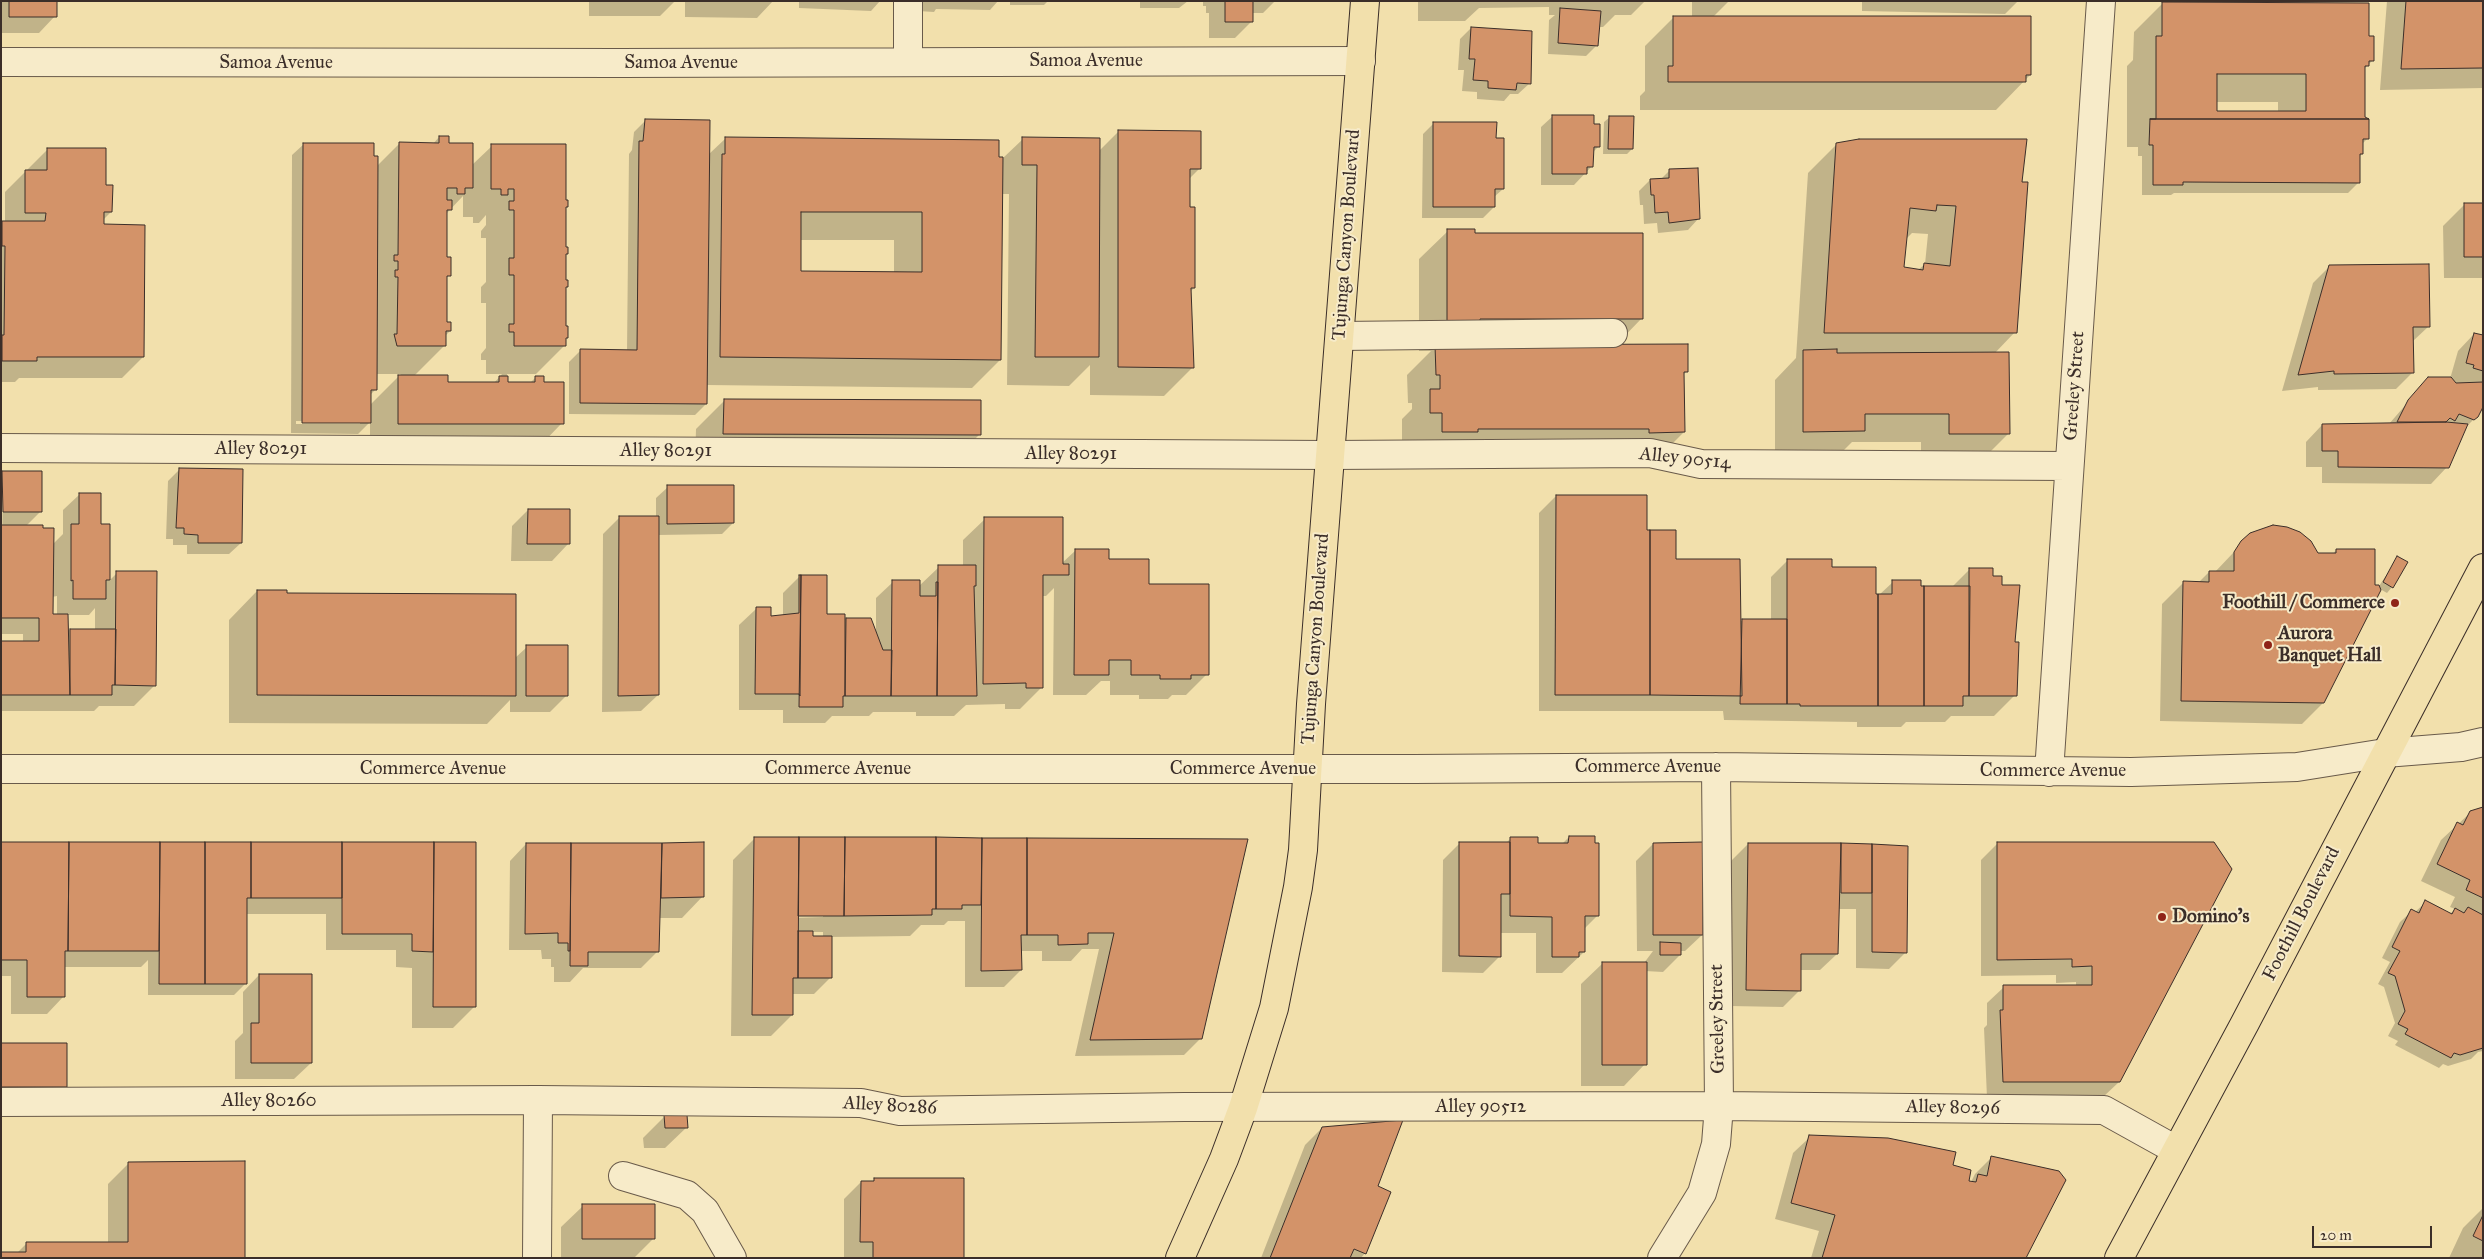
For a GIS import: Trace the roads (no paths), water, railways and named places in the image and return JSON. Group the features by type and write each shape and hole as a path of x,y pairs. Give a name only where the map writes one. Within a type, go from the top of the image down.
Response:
{"main road":[{"name":"Tujunga Canyon Boulevard","path":"1180,1258 1220,1167 1243,1108 1274,1008 1303,850 1306,768 1365,1"},
{"name":"Foothill Boulevard","path":"2119,1258 2245,1023 2483,568"}],"street":[{"path":"908,1 908,62"},
{"name":"Greeley Street","path":"2048,772 2101,1"},
{"name":"Samoa Avenue","path":"1,62 1361,61"},
{"path":"1340,336 1613,333"},
{"name":"Alley 80291","path":"1,448 1330,455"},
{"name":"Alley 90514","path":"1330,455 1650,453 1701,464 2069,466"},
{"name":"Commerce Avenue","path":"1,769 1716,767 2048,772 2297,767 2385,753 2461,747 2483,742"},
{"name":"Greeley Street","path":"1662,1258 1702,1193 1716,1144 1719,1106 1716,767"},
{"path":"537,1258 538,1100"},
{"name":"Alley 80286","path":"538,1100 861,1103 900,1110 1243,1108"},
{"name":"Alley 80260","path":"1,1102 538,1100"},
{"name":"Alley 80296","path":"1719,1106 2104,1110 2176,1150"},
{"name":"Alley 90512","path":"1243,1108 1719,1106"},
{"path":"623,1176 686,1195 705,1212 732,1258"}],"place":[{"name":"Foothill / Commerce","path":"2395,603"},
{"name":"Aurora Banquet Hall","path":"2268,645"},
{"name":"Domino's","path":"2162,917"}]}
